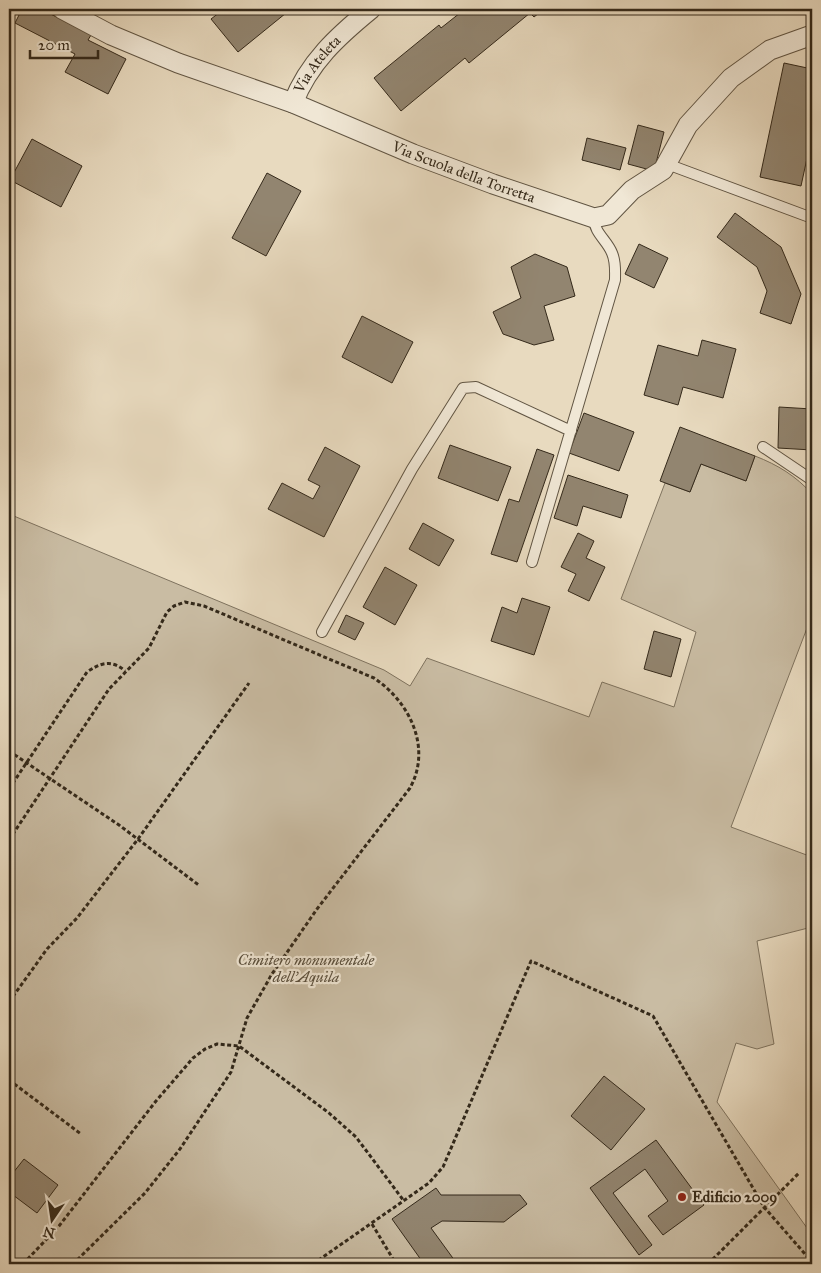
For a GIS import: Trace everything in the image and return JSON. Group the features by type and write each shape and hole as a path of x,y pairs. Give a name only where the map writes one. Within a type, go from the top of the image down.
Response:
{"street":[{"name":"Via Scuola della Torretta","path":"62,9 111,35 162,57 292,103 412,154 584,217 594,218"},
{"name":"Via Ateleta","path":"292,103 300,83 317,60 337,38 371,9"},
{"path":"594,218 608,215 632,190 658,175 667,164 688,125 731,78 770,50 812,35"}],"lane":[{"path":"667,164 812,218"},
{"path":"532,562 615,280 615,265 612,251 596,227 594,218"},
{"path":"322,632 412,469 463,388 476,387 570,431"},
{"path":"763,447 812,480"}],"path":[{"path":"9,840 109,689 149,648 167,612 174,606 185,602 204,606 374,678 398,697 407,712 420,752 419,766 410,788 317,909 272,974 247,1018 236,1060 225,1084 180,1149 145,1193 72,1264"},
{"path":"9,789 87,672 104,663 117,665 125,671"},
{"path":"9,1002 47,949 77,918 138,838 249,683"},
{"path":"9,751 49,780 85,801 138,838 200,886"},
{"path":"313,1264 429,1183 443,1167 531,961 653,1016 764,1207 812,1262"},
{"path":"23,1264 59,1226 156,1100 193,1058 205,1049 217,1044 239,1046 343,1125 366,1150 404,1201"},
{"path":"9,1080 81,1134"},
{"path":"708,1264 799,1173"},
{"path":"372,1224 396,1264"}],"green space":[{"name":"Cimitero monumentale dell'Aquila","path":"755,456 786,472 812,494 812,615 731,827 812,857 812,927 757,941 774,1044 757,1049 736,1043 717,1102 812,1235 812,1264 9,1264 9,514 384,670 410,686 427,658 589,717 602,682 674,707 696,632 621,599 665,483 690,492 701,464 746,481"}],"building":[{"path":"22,9 41,9 91,35 88,40 126,59 108,94 65,72 75,54 15,23"},
{"path":"224,9 291,9 238,52 211,19"},
{"path":"465,9 544,9 534,17 530,13 469,63 465,58 401,111 374,78 439,25 441,28"},
{"path":"784,63 812,69 812,135 801,186 760,177"},
{"path":"638,125 664,132 654,171 628,164"},
{"path":"587,138 626,148 620,170 582,160"},
{"path":"32,139 82,166 61,207 10,180"},
{"path":"267,173 301,191 266,256 232,238"},
{"path":"735,213 781,247 801,294 791,324 760,313 767,291 757,267 717,237"},
{"path":"639,244 668,258 654,288 625,274"},
{"path":"535,254 567,267 575,296 544,306 554,340 534,345 503,334 493,312 521,298 511,267"},
{"path":"362,316 413,342 392,383 342,357"},
{"path":"702,340 736,349 723,398 683,387 678,405 644,395 658,345 698,356"},
{"path":"779,407 812,409 812,450 778,448"},
{"path":"584,413 634,432 619,471 569,453"},
{"path":"680,427 755,456 746,481 701,464 690,492 660,481"},
{"path":"450,445 511,467 498,501 438,478"},
{"path":"325,447 360,466 324,537 268,509 282,483 313,499 320,486 308,480"},
{"path":"537,449 554,455 517,562 491,554 509,499 519,502"},
{"path":"568,475 628,495 621,518 583,506 577,526 554,518"},
{"path":"423,523 454,540 439,566 409,549"},
{"path":"578,533 594,541 586,558 605,567 589,601 568,591 576,574 561,567"},
{"path":"385,567 417,585 395,625 363,607"},
{"path":"522,598 550,607 534,655 491,641 502,607 517,613"},
{"path":"346,615 364,623 355,640 338,632"},
{"path":"654,631 681,639 671,677 644,669"},
{"path":"604,1076 645,1109 611,1150 571,1116"},
{"name":"Edificio 2009","path":"656,1140 704,1205 663,1235 648,1216 668,1201 645,1169 613,1193 652,1245 639,1255 590,1188"},
{"path":"24,1159 58,1185 37,1213 9,1192 9,1178"},
{"path":"436,1188 441,1195 520,1195 527,1204 504,1222 442,1221 431,1228 455,1261 449,1264 424,1264 392,1219"}],"place":[{"name":"Edificio 2009","path":"682,1197"}]}
